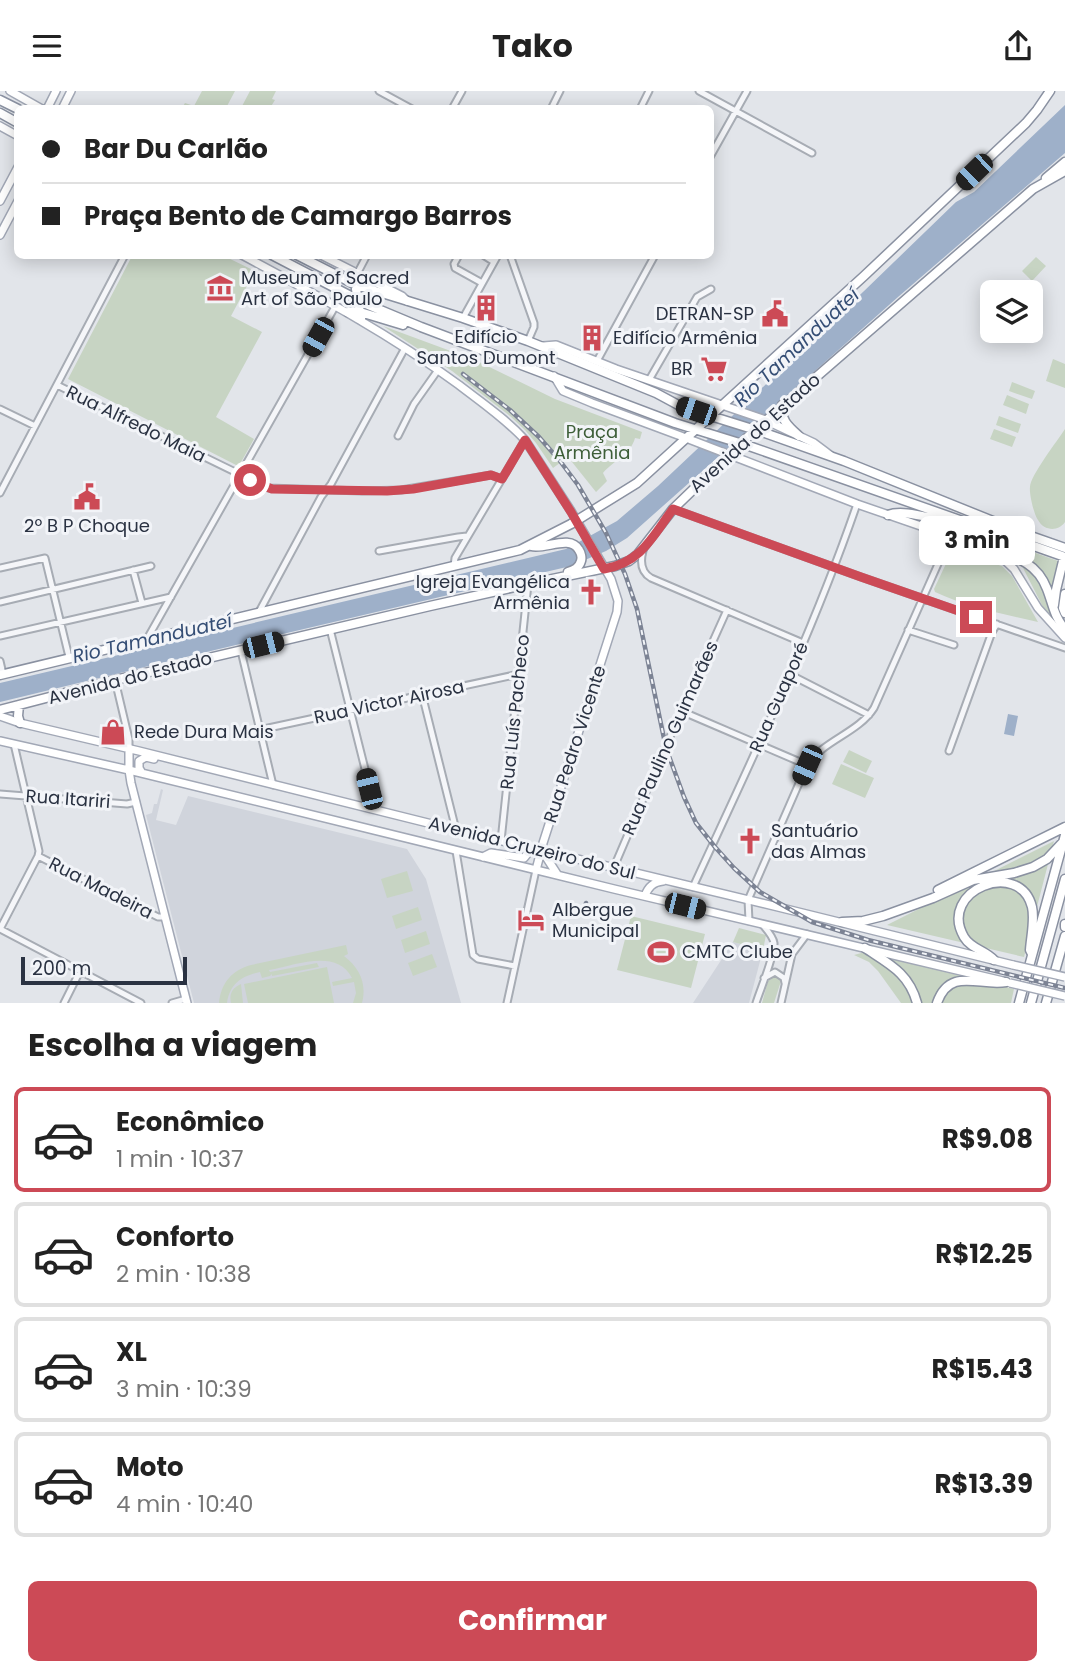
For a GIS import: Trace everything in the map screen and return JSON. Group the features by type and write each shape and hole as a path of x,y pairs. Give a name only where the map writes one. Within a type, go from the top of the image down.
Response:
{"highway":[{"name":"Avenida do Estado","path":"2,674 520,550 576,520 637,483 864,276 1017,131 1051,91"},
{"path":"1033,189 1065,162"},
{"name":"Avenida do Estado","path":"0,711 116,680 558,577 604,569 629,561 644,548 673,509 765,419 1033,189 1065,171"},
{"path":"280,259 358,300 421,327 675,423 749,446 1065,557 1056,590 1054,612"},
{"path":"305,259 356,285 542,346 656,393 682,407 830,456 1065,548"},
{"path":"357,274 360,316"},
{"path":"348,312 413,328 421,327"},
{"path":"782,405 784,422 799,436"},
{"path":"888,515 895,513 965,522"},
{"path":"1046,541 1059,541 1065,537"},
{"path":"531,545 537,547 565,543 576,546 581,562 574,570 558,577"},
{"path":"996,552 1015,557 1035,569 1047,589 1054,612 1065,629"},
{"path":"1065,594 1065,613"},
{"path":"19,705 20,723"},
{"path":"910,905 1065,827"},
{"path":"842,922 883,916 973,880 1033,867 1047,859 1064,839"},
{"path":"1019,1003 1064,839"},
{"path":"1031,1003 1065,879"},
{"path":"994,960 989,954 969,944 959,923 963,901 981,887 992,883 1002,882 1019,887 1029,899 1032,909 1032,954"},
{"path":"1047,1001 1065,936"},
{"path":"865,948 904,977 917,1003"},
{"path":"937,1003 946,987 954,982 1008,982"}],"main road":[{"path":"10,91 37,105"},
{"path":"0,201 14,175"},
{"path":"0,235 14,209"},
{"path":"250,259 348,312"},
{"path":"329,259 408,301"},
{"name":"Rua Pedro Vicente","path":"360,316 476,398 525,440 585,535 611,579 617,595 617,612 536,870"},
{"path":"542,346 556,345 765,419 820,447 830,456"},
{"path":"554,376 568,394 857,504 996,552 1014,569 1038,608 1065,638"},
{"name":"Avenida Cruzeiro do Sul","path":"0,716 456,830 1065,977"},
{"name":"Avenida Cruzeiro do Sul","path":"0,741 1065,996"},
{"path":"129,748 129,770 136,802 187,1001"},
{"path":"142,773 138,763 144,758 183,765 189,763"},
{"path":"482,857 491,853 521,859 526,856 529,846"},
{"path":"541,849 558,875"},
{"path":"645,896 653,884 670,881"}],"street":[{"path":"379,91 405,105"},
{"path":"699,91 812,153"},
{"path":"714,149 747,91"},
{"path":"0,493 123,259"},
{"path":"357,274 365,259"},
{"path":"457,259 455,268 482,283"},
{"path":"489,259 494,262"},
{"path":"463,318 496,259"},
{"path":"511,259 534,323 528,341"},
{"path":"597,361 653,259"},
{"path":"649,380 697,297 711,289"},
{"path":"147,639 336,305"},
{"path":"260,612 405,348"},
{"path":"398,436 414,404 438,370"},
{"name":"Rua Alfredo Maia","path":"57,385 268,488 401,490 491,475 502,479"},
{"path":"0,409 35,426"},
{"path":"454,566 454,558 525,440"},
{"name":"Rua Guaporé","path":"693,887 803,643 857,504"},
{"path":"673,509 1065,648"},
{"path":"379,551 467,536"},
{"path":"749,921 748,900 807,765 818,753 861,723 874,708 950,537"},
{"path":"644,548 642,567 646,576 803,643"},
{"path":"0,568 44,558 69,657"},
{"path":"0,602 151,566"},
{"path":"133,571 142,603"},
{"name":"Rua Luís Pacheco","path":"501,841 528,584"},
{"path":"0,636 171,597"},
{"name":"Rua Paulino Guimarães","path":"614,867 727,610"},
{"path":"949,751 997,624"},
{"path":"330,629 374,809"},
{"path":"908,630 954,645"},
{"path":"241,651 273,785"},
{"path":"0,661 2,674"},
{"name":"Rua Victor Airosa","path":"259,730 519,674"},
{"path":"789,674 869,715"},
{"path":"116,680 129,748"},
{"path":"422,694 456,830"},
{"path":"681,711 807,765"},
{"path":"14,744 39,849 38,856 0,929 141,1003"},
{"name":"Rua Itariri","path":"0,794 127,804 136,802"},
{"path":"456,851 473,955 478,959 515,966"},
{"name":"Rua Madeira","path":"38,856 158,917 165,917"},
{"name":"Rua Pedro Vicente","path":"507,1003 536,870"},
{"path":"756,1003 774,944 762,924"},
{"path":"781,1003 792,954 807,934"},
{"path":"64,1003 80,971"},
{"path":"764,979 775,972 784,978 785,986"},
{"path":"172,1003 187,1001"}],"shaded area":[{"path":"161,789 163,790 156,820 176,825 188,796 407,849 426,879 461,1003 194,1003 146,815 152,813"},
{"path":"733,942 763,950 749,1003 693,1003"}],"green space":[{"path":"202,91 235,91 228,105 195,105"},
{"path":"250,91 276,91 272,105 243,105"},
{"path":"1036,257 1046,266 1033,280 1022,271"},
{"path":"130,259 230,259 255,271 231,316 262,332 216,417 254,439 240,464 236,465 68,379"},
{"name":"Praça Armênia","path":"383,326 475,360 555,399 642,432 640,439 635,438 626,453 603,473 607,481 596,492 568,457 553,468 536,443 510,416 452,371"},
{"path":"1053,359 1065,364 1065,388 1046,381"},
{"path":"1012,382 1035,391 1032,399 1009,391"},
{"path":"1007,395 1029,404 1026,414 1003,405"},
{"path":"999,416 1021,424 1018,433 996,425"},
{"path":"994,429 1016,437 1012,447 990,439"},
{"path":"1065,429 1065,522 1051,529 1041,524 1036,517 1030,487 1039,467"},
{"path":"949,526 974,531 1058,561 1051,591 1040,569 1031,562 938,527"},
{"path":"952,551 1002,566 1012,576 1038,622 973,606 935,592"},
{"path":"1022,566 1041,580 1056,622 1043,607"},
{"path":"849,750 872,761 866,773 843,762"},
{"path":"841,764 874,778 865,798 832,784"},
{"path":"1054,841 1024,957 887,925"},
{"path":"407,871 413,891 387,898 381,879"},
{"path":"418,907 422,920 396,929 392,916"},
{"name":"CMTC Clube","path":"631,916 705,934 691,988 617,970"},
{"path":"739,928 766,935 763,950 733,942"},
{"path":"426,931 430,944 405,953 401,940"},
{"path":"346,945 348,954 344,956 358,971 363,983 362,1003 353,1003 356,993 354,982 333,986 332,982 352,978 345,969 336,963 315,961 269,970 270,972 317,963 319,967 262,978 260,972 248,976 234,985 227,1003 219,1003 229,978 244,967"},
{"path":"865,952 1014,989 1011,1003 901,1003 878,971 869,962 854,955"},
{"path":"432,954 437,967 413,976 408,963"},
{"path":"327,967 334,1003 248,1003 244,984"},
{"path":"776,975 781,981 774,1003 762,1003 768,981"},
{"path":"241,984 243,1003 231,1003 232,992"}],"water":[{"name":"Rio Tamanduateí","path":"1065,105 1065,153 627,538 606,551 571,566 0,702 0,683 566,549 617,521 658,486 956,202 974,192"},
{"path":"1008,714 1018,716 1014,736 1004,734"}],"railway":[{"path":"463,374 510,410 539,437 578,485 606,533 625,574 637,609 666,748 684,797 696,823 734,868 760,892 812,922 868,940 1065,988"},
{"path":"583,912 586,903"}],"place":[{"name":"Museum of Sacred Art of São Paulo","path":"220,288"},
{"name":"Edifício Santos Dumont","path":"486,308"},
{"name":"DETRAN-SP","path":"775,314"},
{"name":"Edifício Armênia","path":"592,338"},
{"name":"BR","path":"714,369"},
{"name":"2º B P Choque","path":"87,497"},
{"name":"Igreja Evangélica Armênia","path":"591,592"},
{"name":"Rede Dura Mais","path":"113,732"},
{"name":"Santuário das Almas","path":"750,841"},
{"name":"Albergue Municipal","path":"531,920"},
{"name":"CMTC Clube","path":"661,952"}],"route":[{"path":"250,480 272,489 362,491 401,490 491,475 502,479 525,440 604,569 634,558 673,509 976,617"}]}
